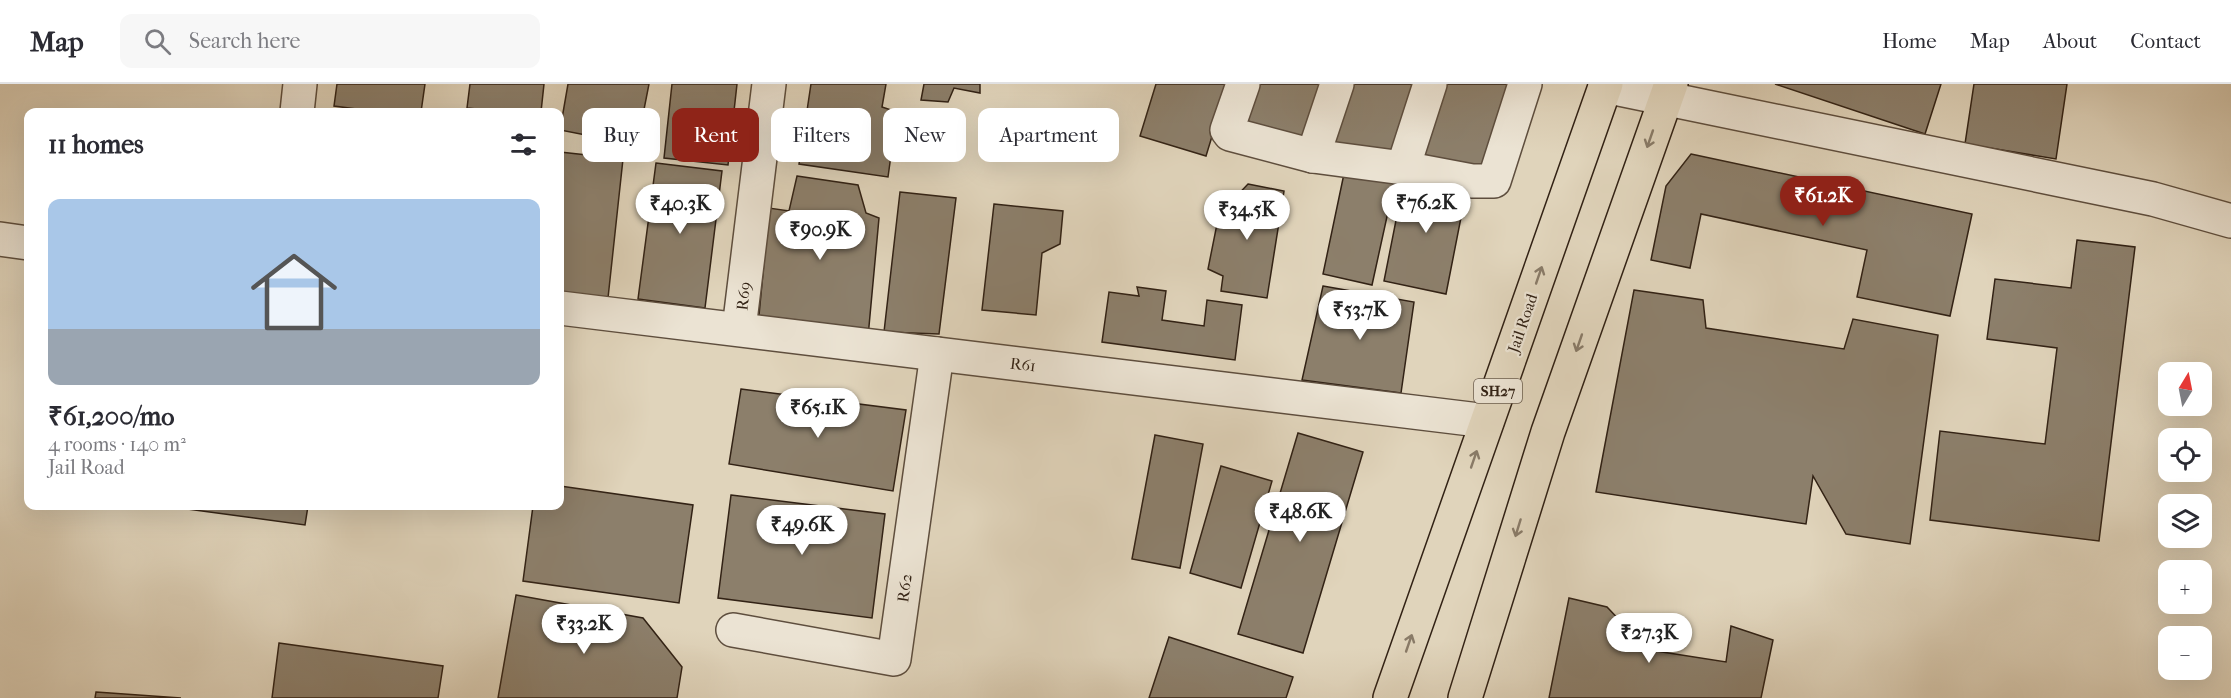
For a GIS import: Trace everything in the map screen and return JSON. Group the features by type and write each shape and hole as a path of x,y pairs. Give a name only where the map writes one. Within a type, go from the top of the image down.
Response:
{"main road":[{"name":"Jail Road","path":"1390,698 1605,85"},
{"path":"1466,698 1548,432 1668,92"}],"street":[{"path":"297,108 300,84"},
{"name":"R69","path":"739,329 769,84"},
{"path":"1243,84 1227,130 1230,134 1313,156 1403,168 1472,181 1494,181 1525,84"},
{"path":"1313,156 1337,84"},
{"path":"1403,168 1430,84"},
{"path":"1605,85 1668,92 2153,199 2231,221"},
{"path":"0,239 24,242"},
{"name":"R61","path":"564,308 1487,421"},
{"name":"R62","path":"733,630 894,659 938,354"}],"building":[{"path":"337,84 425,84 422,108 334,106"},
{"path":"470,84 544,84 541,108 467,108"},
{"path":"568,84 649,84 644,108 582,108 582,134 564,131 564,108"},
{"path":"672,84 737,84 734,108 672,108 672,159 664,158"},
{"path":"811,84 886,84 882,107 885,108 883,108 883,162 890,162 888,177 799,164 799,162 871,162 871,108 807,108"},
{"path":"924,84 980,84 980,93 954,88 948,102 921,100"},
{"path":"1156,84 1228,84 1206,156 1140,136"},
{"path":"1255,84 1323,84 1303,143 1241,122"},
{"path":"1345,84 1422,84 1393,162 1324,144"},
{"path":"1439,84 1518,84 1488,174 1416,152"},
{"path":"1775,84 1941,84 1925,134"},
{"path":"1974,84 2067,84 2056,159 1965,144"},
{"path":"564,152 582,154 582,162 623,162 608,298 564,293"},
{"path":"1691,154 1972,214 1950,316 1857,297 1867,250 1701,214 1690,268 1651,260 1666,186"},
{"path":"701,162 728,162 728,165"},
{"path":"656,163 722,171 705,308 638,299"},
{"path":"1345,169 1395,180 1372,285 1323,274"},
{"path":"1405,175 1467,187 1446,294 1384,281"},
{"path":"797,176 858,185 866,213 879,218 868,337 758,326 769,208 789,211"},
{"path":"1248,184 1284,191 1267,298 1221,291 1223,276 1208,269 1220,209 1230,203"},
{"path":"900,192 956,198 939,334 884,332"},
{"path":"994,204 1063,211 1060,244 1042,253 1036,315 982,310"},
{"path":"2077,240 2135,247 2099,541 1930,520 1940,431 2045,444 2057,348 1987,339 1995,279 2071,288"},
{"path":"1323,286 1414,302 1401,393 1302,380"},
{"path":"1137,287 1166,291 1162,320 1204,326 1207,300 1242,305 1235,360 1102,342 1109,292 1139,296"},
{"path":"1634,290 1703,300 1706,328 1844,349 1853,319 1938,335 1910,544 1846,534 1813,476 1806,524 1596,492"},
{"path":"741,389 906,410 893,491 729,464"},
{"path":"1298,433 1363,452 1303,653 1238,634"},
{"path":"1155,435 1203,444 1180,568 1132,559"},
{"path":"1221,466 1272,481 1241,588 1190,573"},
{"path":"564,487 693,505 679,603 523,581 532,510 564,510"},
{"path":"731,495 885,514 872,618 718,598"},
{"path":"194,510 307,510 305,525"},
{"path":"516,595 643,618 682,667 677,698 498,698"},
{"path":"1569,598 1607,607 1624,625 1624,646 1726,662 1731,626 1773,640 1761,698 1549,698"},
{"path":"1169,637 1293,677 1286,698 1149,698"},
{"path":"279,643 443,666 438,698 272,698"},
{"path":"96,692 181,698 95,698"}]}
